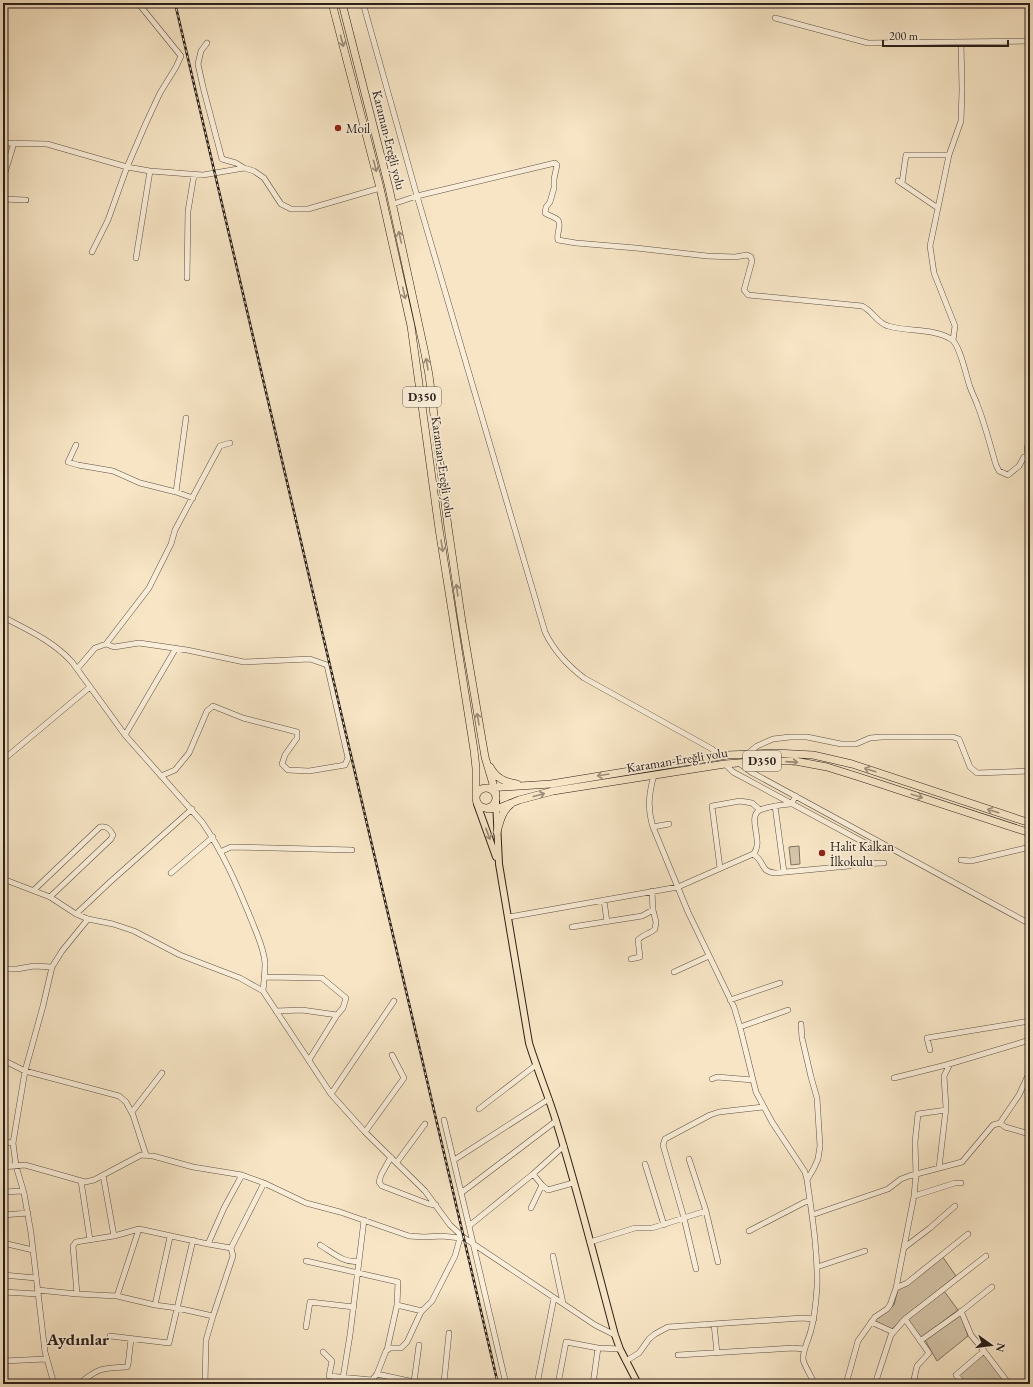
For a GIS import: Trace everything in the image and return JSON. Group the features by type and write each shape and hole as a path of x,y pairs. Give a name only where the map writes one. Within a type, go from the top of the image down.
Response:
{"highway":[{"name":"Karaman-Ereğli yolu","path":"332,3 380,188 413,334 440,529 474,750 477,801"},
{"name":"Karaman-Ereğli yolu","path":"342,3 393,204 420,323 428,369 450,543 485,757"},
{"name":"Karaman-Ereğli yolu","path":"533,786 720,756 775,753 813,755 852,764 1030,823"},
{"path":"485,757 494,793 493,806 488,809 482,808 477,801 480,790 494,793 533,786"},
{"name":"D350","path":"485,757 498,778 510,783 533,786"},
{"name":"Karaman-Ereğli yolu","path":"488,809 553,791 654,775 738,762 796,761 827,767 1030,833"},
{"path":"497,832 504,812 509,805 519,800"}],"main road":[{"path":"494,793 499,864 529,1043 564,1146 615,1335 620,1349 638,1384"},
{"path":"477,801 499,864"}],"street":[{"path":"92,252 108,220 127,167 158,99 176,67 180,56 138,3"},
{"path":"363,3 518,545 548,640 571,668 584,678 712,749 720,756"},
{"path":"775,18 868,43 1030,41"},
{"path":"953,340 955,326 934,273 930,246 949,155 961,121 961,42"},
{"path":"207,43 201,51 198,64 202,87 222,159 254,171 264,178 281,204 291,209 308,209 380,188"},
{"path":"3,143 46,144 127,167 150,171 209,175 244,168"},
{"path":"3,179 14,143"},
{"path":"938,208 900,182 906,155 949,155"},
{"path":"393,204 417,196 554,163 557,164 554,188 550,202 546,207 546,213 557,219 559,222 557,236 558,240 576,244 636,248 707,256 734,258 747,255 751,257 752,261 744,290 748,295 862,306 869,310 882,324 944,335 953,340 957,347 999,471 1008,475 1019,466 1024,457 1028,457"},
{"path":"136,258 150,171"},
{"path":"187,278 188,211 194,175"},
{"path":"3,199 26,200"},
{"path":"176,492 186,418"},
{"path":"1030,438 1026,448 1030,467"},
{"path":"77,669 95,648 106,644 149,588 171,544 175,530 220,446 230,443"},
{"path":"76,445 68,462 113,471 140,483 193,498"},
{"path":"3,617 50,642 64,653 125,735 161,776 192,808 213,837 233,876 258,938 265,962 263,990"},
{"path":"106,644 114,647 139,643 176,648 244,662 310,659 327,665 348,758 345,765 309,771 288,770 282,764 285,755 297,738 297,732 243,718 213,706 208,711 189,753 175,770 161,776"},
{"path":"125,735 176,648"},
{"path":"3,760 90,687"},
{"path":"747,754 758,746 773,739 790,737 807,736 841,744 856,744 870,738 882,737 954,737 959,740 970,767 977,773 1030,771"},
{"path":"738,762 751,772 1029,924 1030,909"},
{"path":"725,764 733,772 878,850"},
{"path":"654,775 649,791 650,813 653,827 688,912 730,1000 740,1027 756,1092 763,1107 805,1172 812,1215 817,1267 814,1319 804,1349 803,1362 815,1384"},
{"path":"791,804 796,796"},
{"path":"720,868 712,806 740,801 752,803 760,810"},
{"path":"509,917 678,887 753,854 758,846 754,818 756,813 760,810 775,806 791,804"},
{"path":"775,806 784,872"},
{"path":"76,914 192,808"},
{"path":"653,827 669,824"},
{"path":"34,890 100,827 103,826 109,829 113,835 111,838 50,897"},
{"path":"171,873 213,837"},
{"path":"961,860 971,861 1030,847"},
{"path":"220,852 231,848 352,850"},
{"path":"753,854 759,858 764,869 768,872 776,873 849,866 855,864 884,863"},
{"path":"3,879 50,897 76,914 88,919 113,924 134,931 180,955 240,978 263,990 331,1094 365,1132 425,1191 450,1225 462,1238"},
{"path":"632,959 640,957 638,940 642,935 651,933 655,929 656,922 653,910 652,891"},
{"path":"604,900 606,922"},
{"path":"572,927 642,916 653,910"},
{"path":"54,1384 46,1359 28,1213 24,1190 16,1166 13,1142 25,1071 52,967 62,950 88,919"},
{"path":"674,972 709,956"},
{"path":"3,969 17,969 34,966 52,967"},
{"path":"264,977 322,978 346,998 343,1008 309,1060"},
{"path":"730,1000 780,983"},
{"path":"331,1094 394,1001"},
{"path":"276,1011 302,1010 337,1015"},
{"path":"740,1027 788,1010"},
{"path":"930,1050 927,1038 1030,1021"},
{"path":"801,1024 802,1038 817,1098 820,1146 818,1159 807,1180"},
{"path":"894,1078 950,1064 1030,1040"},
{"path":"365,1132 404,1078 392,1055"},
{"path":"3,1060 25,1071 119,1096 126,1102 132,1112 146,1156"},
{"path":"939,1168 946,1110 944,1076 950,1064"},
{"path":"479,1109 536,1065"},
{"path":"812,1215 888,1189 901,1179 962,1162 993,1125 1000,1123 1019,1095 1030,1071"},
{"path":"132,1112 162,1074"},
{"path":"712,1079 717,1077 753,1080"},
{"path":"454,1160 549,1099"},
{"path":"696,1269 684,1218 663,1144 665,1139 710,1115 719,1112 763,1107"},
{"path":"846,1384 858,1341 875,1317 887,1309 890,1305 896,1288 914,1196 916,1175 915,1142 918,1114 946,1110"},
{"path":"444,1120 506,1384"},
{"path":"461,1193 556,1121"},
{"path":"1000,1123 1005,1127 1026,1133"},
{"path":"397,1162 425,1124"},
{"path":"3,1142 13,1142"},
{"path":"469,1226 533,1174 564,1146"},
{"path":"3,1166 25,1165 85,1182 94,1180 141,1155 153,1156 193,1167 242,1175 264,1183 306,1204 340,1212 409,1236 442,1236 462,1238 474,1243 595,1325 615,1335"},
{"path":"391,1157 381,1175 379,1182 382,1186 429,1204 436,1205"},
{"path":"689,1158 706,1211 718,1262"},
{"path":"645,1164 664,1225"},
{"path":"533,1174 548,1190 573,1183"},
{"path":"103,1175 114,1236"},
{"path":"208,1244 224,1208 242,1175"},
{"path":"81,1181 90,1240"},
{"path":"204,1384 206,1340 233,1256 231,1248 264,1183"},
{"path":"914,1196 955,1183 961,1183"},
{"path":"531,1208 542,1185"},
{"path":"3,1192 24,1190"},
{"path":"749,1231 805,1202 810,1201"},
{"path":"905,1247 955,1206"},
{"path":"590,1242 635,1228 652,1228 664,1225 706,1211"},
{"path":"3,1215 28,1213"},
{"path":"342,1384 354,1307 364,1220"},
{"path":"117,1296 139,1229"},
{"path":"77,1294 73,1246 76,1242 114,1236 139,1229 231,1248"},
{"path":"896,1288 907,1282 968,1234"},
{"path":"155,1305 170,1236"},
{"path":"387,1350 390,1348 401,1348 407,1342 422,1311 432,1301 436,1294 455,1256 462,1238"},
{"path":"110,1336 169,1343 193,1240"},
{"path":"3,1243 33,1250"},
{"path":"320,1245 342,1259 351,1262 359,1261"},
{"path":"817,1267 865,1251"},
{"path":"553,1256 563,1303"},
{"path":"875,1384 893,1332 905,1319 986,1256"},
{"path":"306,1261 398,1282 397,1305 387,1350 380,1363 377,1374 371,1382 329,1376 332,1361 324,1352"},
{"path":"3,1275 36,1278"},
{"path":"920,1340 962,1311 992,1287"},
{"path":"3,1292 38,1292 117,1296 213,1316"},
{"path":"537,1384 554,1298"},
{"path":"306,1327 310,1302 354,1307"},
{"path":"397,1305 422,1311"},
{"path":"962,1311 971,1335 1009,1384"},
{"path":"626,1361 639,1353 649,1339 655,1334 668,1327 802,1318 814,1319"},
{"path":"905,1319 929,1353 917,1366 913,1384"},
{"path":"871,1322 893,1332"},
{"path":"714,1324 717,1353"},
{"path":"444,1382 449,1333"},
{"path":"79,1384 92,1373 101,1369 127,1367 131,1339"},
{"path":"558,1384 566,1342 598,1348 620,1349"},
{"path":"414,1382 419,1346"},
{"path":"592,1384 598,1348"},
{"path":"678,1355 793,1348 804,1349"},
{"path":"964,1384 956,1375 984,1351"},
{"path":"3,1360 46,1359"},
{"path":"377,1374 414,1382 489,1384"}],"shaded area":[{"path":"799,846 800,864 791,865 789,847"},
{"path":"942,1256 956,1276 905,1316 892,1329 875,1321 876,1318 894,1305 898,1289"},
{"path":"944,1291 958,1310 921,1338 908,1319"},
{"path":"961,1314 968,1336 937,1361 925,1340"},
{"path":"983,1355 987,1356 1007,1384 967,1384 959,1375"}],"railway":[{"path":"175,3 498,1384"}],"place":[{"name":"Moil","path":"338,128"},
{"name":"Halit Kalkan İlkokulu","path":"822,853"}],"district":[{"name":"Aydınlar","path":"78,1339"}]}
